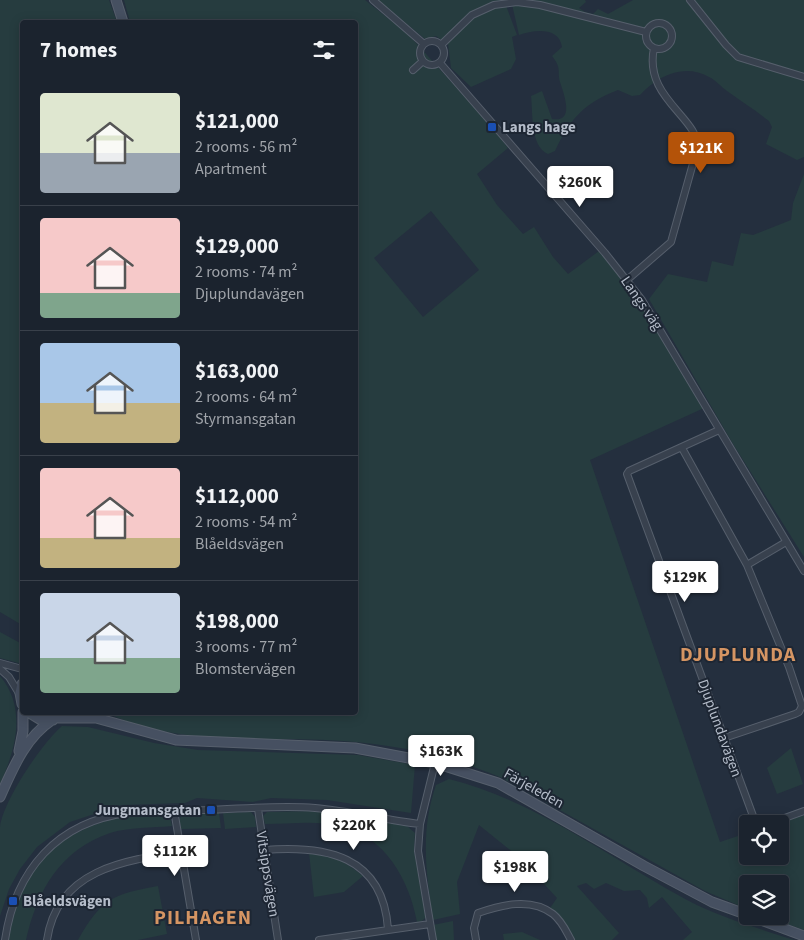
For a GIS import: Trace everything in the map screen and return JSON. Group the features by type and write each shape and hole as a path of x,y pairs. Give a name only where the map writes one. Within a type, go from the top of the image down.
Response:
{"main road":[{"path":"116,0 122,20"},
{"path":"0,797 22,741 23,715"},
{"path":"32,715 38,719 59,717"},
{"name":"Färjeleden","path":"99,715 112,722"},
{"name":"Färjeleden","path":"59,717 84,716 112,722 154,736 176,740 355,748 435,763 498,783 644,866 712,902 739,912"},
{"path":"14,765 33,736 59,717"},
{"name":"Färjeleden","path":"773,925 804,936"}],"street":[{"path":"373,0 424,44"},
{"path":"690,0 738,57 804,77"},
{"path":"442,44 472,15 489,7 508,2 540,5 646,32"},
{"path":"659,23 665,25 671,31 671,40 668,45 661,49 654,48 647,42 646,32 651,25 659,23"},
{"path":"432,40 442,44 445,54 440,63 430,65 423,61 420,52 424,44 432,40"},
{"path":"627,280 671,242 698,149 694,134 663,94 656,80 652,66 654,48"},
{"path":"413,70 423,61"},
{"name":"Langs väg","path":"440,63 627,280 652,314 804,572"},
{"name":"Djuplundavägen","path":"720,430 629,471 627,480 753,815"},
{"path":"682,448 747,565 790,667 802,706 799,712 795,714 724,738"},
{"path":"747,565 786,542"},
{"path":"0,663 20,668"},
{"path":"0,668 9,677 20,699"},
{"path":"433,940 418,851 420,824 435,763"},
{"path":"5,940 13,902 20,885 36,861 56,841 92,822 112,816 174,810 314,808 420,824"},
{"name":"Vitsippsvägen","path":"258,809 278,940"},
{"path":"174,810 196,940"},
{"path":"789,816 804,811"},
{"path":"264,850 322,850 349,860 374,884 383,903 388,929"},
{"path":"47,940 53,919 63,901 76,886 92,874 116,864 182,852"},
{"path":"476,940 474,928 478,913 513,904 530,904 553,914 561,922 571,940"},
{"path":"319,940 430,924"}],"green space":[{"path":"0,0 109,0 116,20 20,20 20,624 0,612"},
{"path":"124,0 365,0 408,34 492,127 508,148 477,174 497,205 523,234 534,227 553,257 568,274 599,251 635,296 704,408 590,460 720,842 739,836 739,865 789,865 789,820 804,815 804,930 789,925 789,875 739,875 739,906 705,891 502,778 483,770 444,758 384,745 343,741 223,738 164,731 135,724 112,715 358,715 358,20 129,20","holes":["431,211 479,270 423,317 374,258"]},
{"path":"378,0 504,0 517,35 512,37 516,59 511,69 471,87 451,68 448,44 436,36 425,39"},
{"path":"511,0 585,0 586,2 579,8 585,12 593,14 598,9 608,14 633,0 804,0 804,157 797,160 766,144 772,127 769,121 712,78 691,71 681,71 663,77 640,95 632,96 618,90 606,95 579,113 566,130 555,151 548,154 542,150 535,137 531,96 542,91 552,119 559,119 564,116 566,112 565,99 558,67 552,56 562,47 560,40 556,36 545,31 519,35"},
{"path":"804,174 804,557 733,444 649,299 668,274 707,282 712,261 733,266 741,233 753,235 791,220 793,203"},
{"path":"0,632 20,643 20,663 0,658"},
{"path":"0,676 14,701 16,729 11,757 0,784"},
{"path":"62,726 88,727 154,743 198,750 358,755 415,765 411,813 327,800 271,798 253,802 197,798 185,803 121,805 70,822 37,847 20,869 9,889 0,916 0,827 3,816 16,788 34,759"},
{"path":"791,748 803,784 777,794 767,768"},
{"path":"449,779 480,788 511,801 541,815 687,900 739,922 739,925 749,925 794,940 683,940 692,932 662,897 649,908 647,898 640,890 624,891 606,883 594,889 586,883 577,886 619,933 612,940 575,940 559,915 550,908 557,898 520,858 479,825 457,882 460,914 433,920 428,886 426,836 431,802 436,785"},
{"path":"313,811 407,826 415,833 414,850 426,917 422,921 417,922 408,890 401,876 382,850 370,840 357,832 332,824 265,824 263,816 267,812"},
{"path":"251,812 255,817 256,827 225,829 223,813"},
{"path":"219,813 221,828 181,829 179,819 184,814"},
{"path":"132,815 167,815 170,817 172,826 117,831 92,840 77,850 53,874 44,889 26,940 9,940 14,914 23,891 34,871 47,855 64,841 84,830 106,821"},
{"path":"309,853 332,857 363,876 344,892 314,897"},
{"path":"158,886 167,934 138,940 78,940 94,915 110,901 130,892"},
{"path":"453,921 454,940 436,940 433,925"},
{"path":"522,932 540,940 504,940 503,934"}],"place":[{"name":"Langs hage","path":"492,127"},
{"name":"Jungmansgatan","path":"211,810"},
{"name":"Blåeldsvägen","path":"13,901"}],"district":[{"name":"DJUPLUNDA","path":"738,654"},
{"name":"PILHAGEN","path":"203,917"}]}
